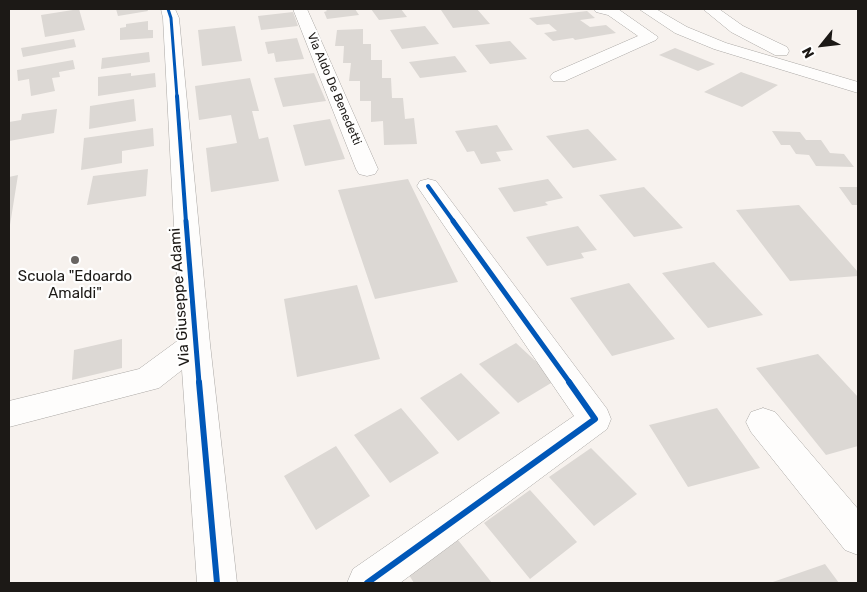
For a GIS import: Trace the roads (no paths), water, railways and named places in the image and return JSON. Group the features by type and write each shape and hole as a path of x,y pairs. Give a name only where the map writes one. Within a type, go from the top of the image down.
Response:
{"street":[{"name":"Via Giuseppe Adami","path":"168,9 171,18 195,344 217,583"},
{"name":"Via Aldo De Benedetti","path":"300,9 367,169"},
{"path":"559,77 650,37 613,12 601,9"},
{"path":"646,9 681,30 720,46 858,88"},
{"path":"710,9 750,36 783,52 858,75"},
{"path":"368,583 595,419 428,186"},
{"path":"9,414 148,379 195,344"},
{"path":"763,422 858,537"}],"place":[{"name":"Scuola \"Edoardo Amaldi\"","path":"75,260"}]}
